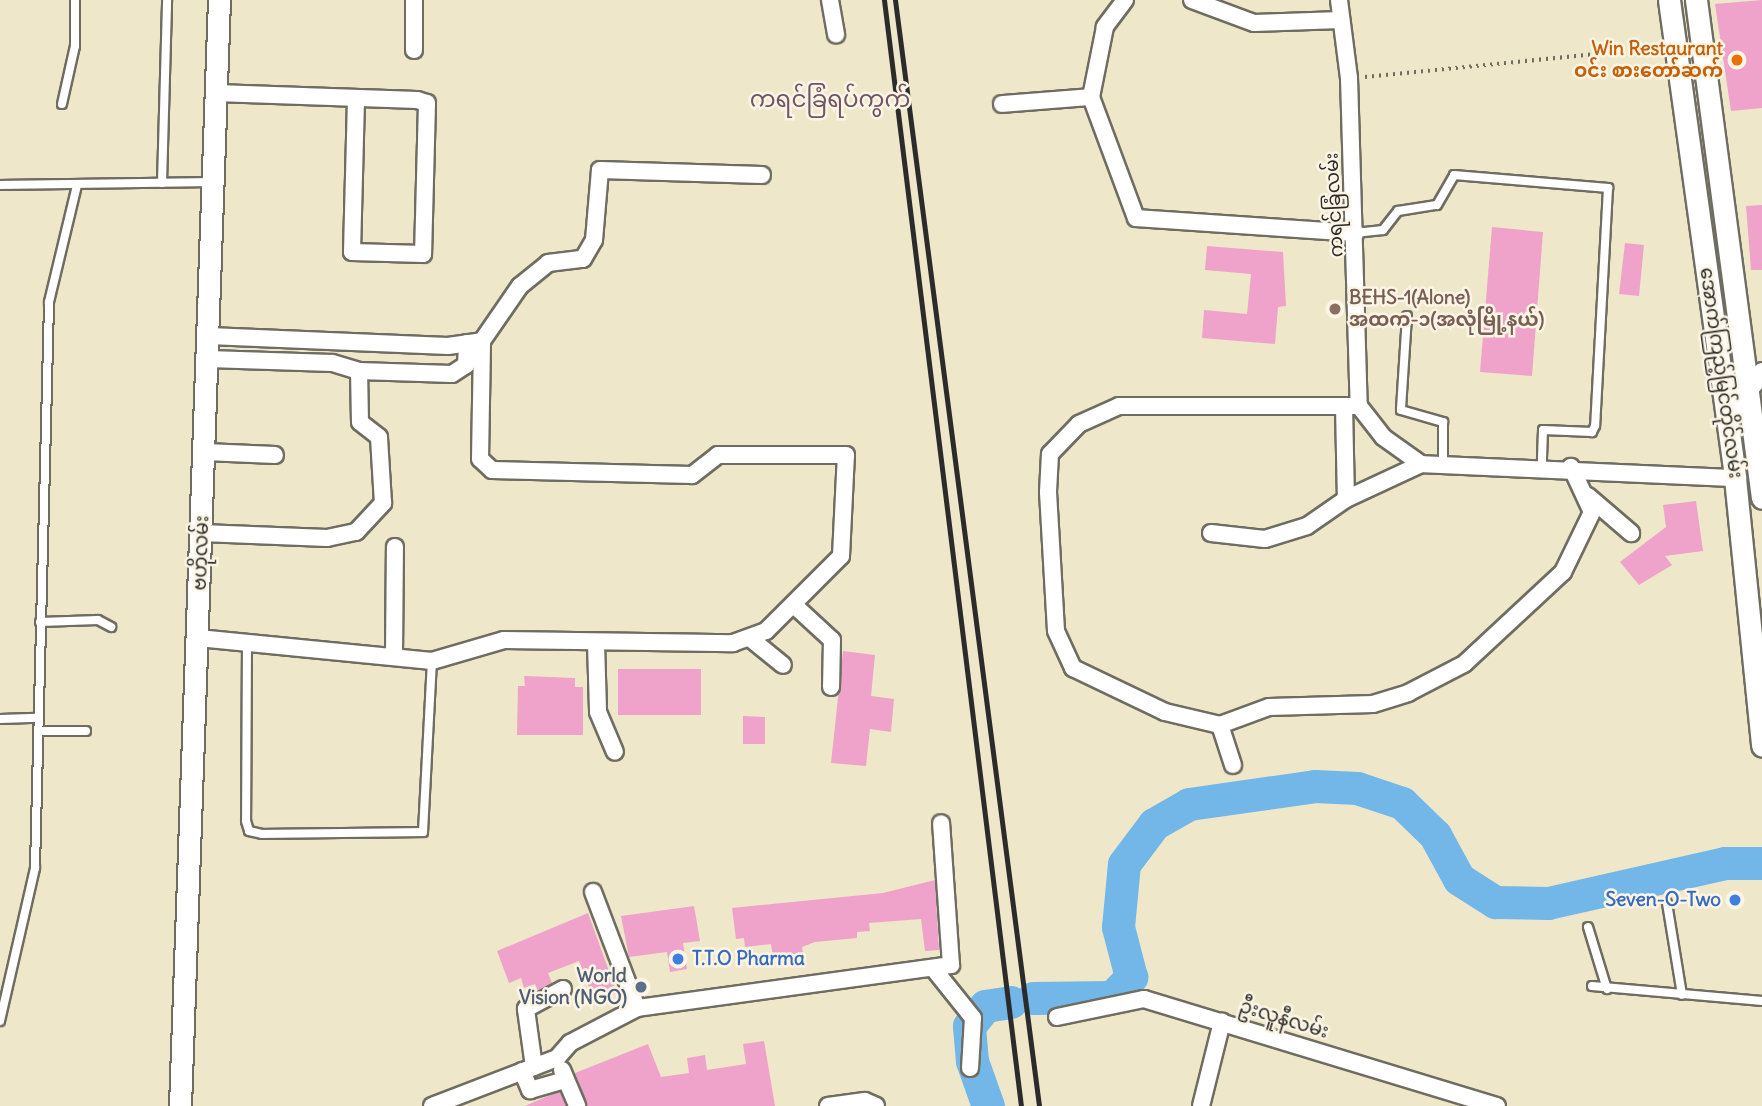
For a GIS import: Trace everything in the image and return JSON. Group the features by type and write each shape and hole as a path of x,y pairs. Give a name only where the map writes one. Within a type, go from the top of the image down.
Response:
{"main road":[{"name":"ဗဟိုလမ်း","path":"180,1106 219,0"},
{"name":"အောက်ကြည့်မြင်တိုင်လမ်း","path":"1670,0 1755,615 1762,746"},
{"name":"အောက်ကြည့်မြင်တိုင်လမ်း","path":"1696,0 1762,498"},
{"path":"1677,46 1704,45"}],"street":[{"path":"414,0 414,50"},
{"path":"830,0 836,34"},
{"path":"1125,0 1105,27 1091,97 1136,218 1356,233"},
{"path":"1192,0 1254,23 1341,20"},
{"name":"ကရင်ခြံလမ်း","path":"1339,0 1349,78 1356,233 1346,499"},
{"path":"216,93 356,99 427,103 423,254 352,252 356,99"},
{"path":"1002,104 1091,97"},
{"path":"208,359 332,363 359,371 452,374 466,365 474,342 529,278 548,263 583,259 594,240 600,170 762,175"},
{"path":"209,336 474,342"},
{"path":"198,638 394,655 432,661 504,640 596,643 751,639 794,606 834,566 845,544 846,456 718,455 692,475 492,470 480,459 474,342"},
{"path":"202,533 327,538 356,532 383,503 379,437 360,422 359,371"},
{"path":"1726,415 1762,372"},
{"path":"1422,464 1383,437 1351,406 1119,406 1079,424 1050,454 1056,631 1073,668 1164,712 1220,725 1269,707 1373,704 1464,664 1563,572 1592,512 1588,496 1572,467"},
{"path":"205,452 275,455"},
{"path":"1211,533 1265,539 1307,526 1346,499 1422,464 1542,465 1735,478"},
{"path":"1588,496 1631,533"},
{"path":"394,655 395,547"},
{"path":"794,606 832,640 831,687"},
{"path":"751,639 783,665"},
{"path":"596,643 598,712 615,752"},
{"path":"1220,725 1233,765"},
{"path":"432,1106 455,1102 557,1058 570,1043 637,1008 951,965 954,958 941,824"},
{"path":"593,892 637,1008"},
{"path":"933,968 973,1017 970,1068"},
{"path":"563,989 526,1009 530,1090 565,1080"},
{"name":"ဦးလူနီလမ်း","path":"1057,1017 1143,999 1473,1102 1497,1106"},
{"path":"1201,1106 1222,1022"},
{"path":"557,1058 577,1106"},
{"path":"828,1106 870,1104"}],"lane":[{"path":"62,104 75,46 75,0"},
{"path":"162,183 167,0"},
{"path":"1356,233 1383,230 1398,211 1437,205 1454,175 1608,188 1595,426 1592,432 1543,430 1542,465"},
{"path":"0,185 213,182"},
{"path":"0,1021 33,881 49,302 77,184"},
{"path":"1407,316 1401,410 1443,422 1443,463"},
{"path":"40,622 98,620 111,626"},
{"path":"247,643 246,821 249,831 262,834 423,832 432,661"},
{"path":"0,719 38,718"},
{"path":"38,731 86,731"},
{"path":"1667,903 1682,995"},
{"path":"1588,927 1607,989"},
{"path":"1592,986 1762,1001"}],"path":[{"path":"1349,78 1677,46"}],"building":[{"path":"1762,0 1762,108 1731,111 1715,4"},
{"path":"1762,205 1762,270 1751,270 1746,206"},
{"path":"1492,227 1543,232 1532,376 1480,372"},
{"path":"1625,243 1644,245 1639,296 1619,294"},
{"path":"1207,246 1283,252 1286,306 1278,307 1275,344 1202,338 1204,310 1247,314 1251,274 1205,270"},
{"path":"1696,501 1703,551 1665,556 1672,565 1639,585 1620,562 1666,527 1663,505"},
{"path":"843,651 875,655 871,696 894,699 891,732 870,729 866,766 831,763"},
{"path":"618,669 701,669 701,715 618,715"},
{"path":"524,676 575,678 575,687 583,687 583,735 517,735 518,686 525,686"},
{"path":"743,716 765,717 765,744 743,744"},
{"path":"935,880 939,950 925,951 921,919 869,923 870,931 857,932 857,938 815,942 802,947 803,953 773,957 771,944 745,947 744,938 736,939 732,908 883,893"},
{"path":"694,906 700,941 683,943 687,969 670,972 667,952 629,957 621,916"},
{"path":"588,913 617,993 594,1001 579,961 548,973 552,983 538,991 535,984 524,988 521,978 509,983 497,951"},
{"path":"764,1041 775,1106 587,1106 575,1073 648,1044 661,1077 689,1073 687,1058 705,1055 707,1070 746,1064 743,1044"},
{"path":"560,1092 566,1106 525,1106 550,1095"}],"waterway":[{"path":"1033,998 1112,997 1131,977 1118,927 1124,864 1154,824 1189,804 1315,786 1357,788 1402,803 1435,835 1459,879 1495,902 1548,903 1725,863 1762,863"},
{"path":"988,1106 972,1061 969,1026 985,1006 1011,1002"}],"railway":[{"path":"884,0 1021,1106"},
{"path":"895,0 1039,1106"}],"place":[{"name":"Win Restaurant ဝင်း စားတော်ဆက်","path":"1737,60"},
{"name":"BEHS-1(Alone) အထက-၁(အလုံမြို့နယ်)","path":"1335,309"},
{"name":"Seven-O-Two","path":"1735,900"},
{"name":"T.T.O Pharma","path":"678,959"},
{"name":"World Vision (NGO)","path":"641,987"}],"district":[{"name":"ကရင်ခြံရပ်ကွက်","path":"830,99"}]}
